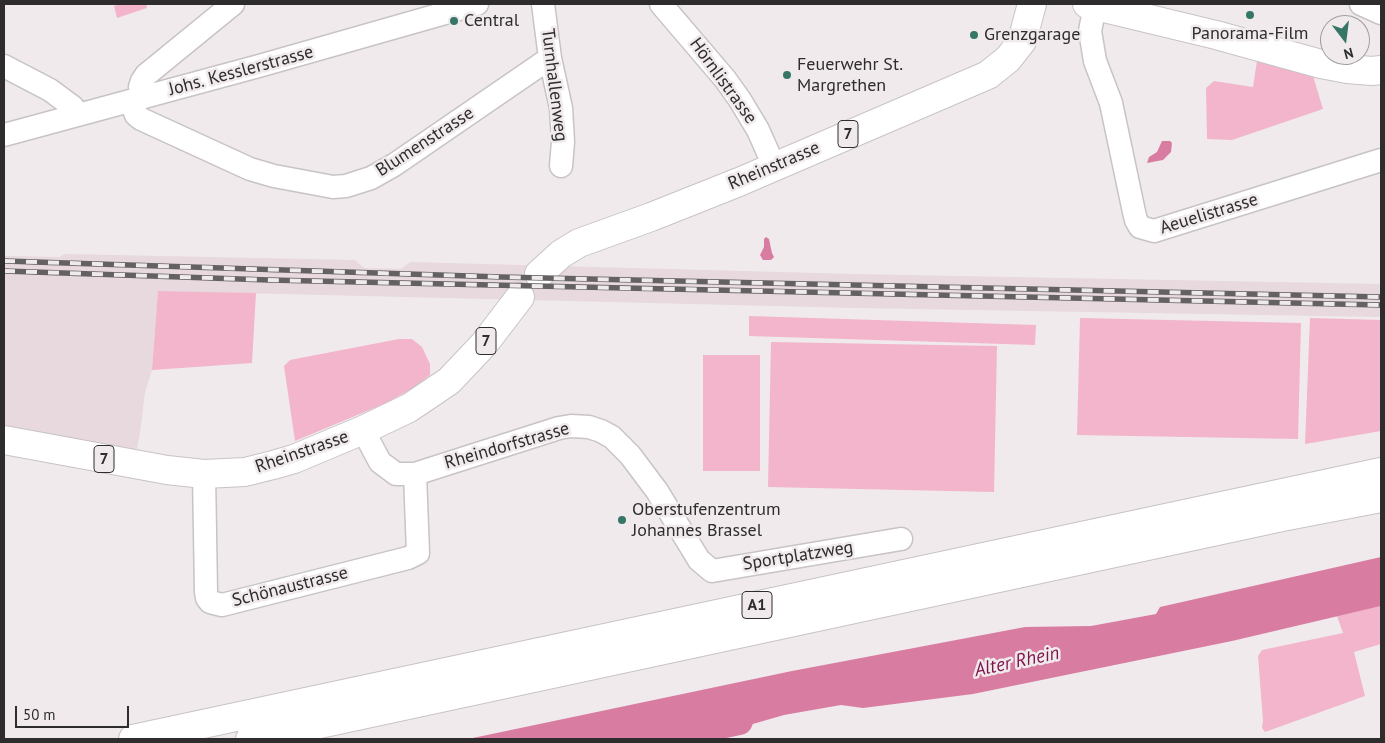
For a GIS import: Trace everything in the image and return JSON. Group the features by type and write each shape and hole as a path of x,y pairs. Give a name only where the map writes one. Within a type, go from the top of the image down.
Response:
{"main road":[{"name":"Rheinstrasse","path":"539,274 561,254 580,243 668,210 997,70 1022,41 1032,4"},
{"path":"1091,5 1216,35 1321,64 1347,69 1381,70"},
{"name":"Rheinstrasse","path":"4,440 159,469 204,474 245,472 294,459 409,408 449,381 479,349 520,297"},
{"name":"A1","path":"133,739 1381,472"},
{"name":"A1","path":"250,739 1282,517 1381,498"}],"street":[{"path":"137,100 142,81 146,75 233,4"},
{"name":"Johs. Kesslerstrasse","path":"4,135 137,100 477,4"},
{"name":"Turnhallenweg","path":"543,4 550,58 561,108 563,142 561,166"},
{"name":"Hörnlistrasse","path":"661,4 725,79 740,100 758,130 774,166"},
{"path":"1361,4 1381,13"},
{"name":"Aeuelistrasse","path":"1091,5 1090,31 1095,61 1111,103 1134,212 1140,227 1154,231 1381,160"},
{"name":"Blumenstrasse","path":"137,100 136,115 141,119 250,169 274,176 333,187 346,186 370,178 394,165 550,58"},
{"path":"4,66 50,90 73,107 76,116"},
{"name":"Rheindorfstrasse","path":"363,430 380,462 396,474 415,474 559,428 571,426 589,427 612,437 630,455 658,491 699,560"},
{"name":"Schönaustrasse","path":"204,474 206,592 210,602 222,605 408,558 418,553 415,474"},
{"name":"Sportplatzweg","path":"699,560 712,571 901,539"}],"shaded area":[{"path":"120,4 146,4 147,8 117,18 114,6"},
{"path":"1257,61 1313,76 1323,109 1232,140 1207,139 1206,88 1214,81 1253,87"},
{"path":"4,254 6,256 60,257 65,254 355,260 364,268 401,269 410,262 854,274 1381,284 1381,317 856,308 158,291 152,370 145,392 134,464 4,440"},
{"path":"158,291 256,293 252,363 152,370"},
{"path":"749,316 1036,325 1035,345 749,336"},
{"path":"1080,318 1301,323 1298,439 1077,435"},
{"path":"1310,318 1381,320 1381,431 1305,444"},
{"path":"399,339 412,339 422,347 430,364 430,375 413,388 386,403 295,441 284,366 290,360"},
{"path":"771,342 997,346 994,492 768,487"},
{"path":"703,355 760,355 760,471 703,471"},
{"path":"1381,606 1381,644 1354,652 1365,696 1265,732 1262,728 1258,656 1262,650 1343,633 1337,616"}],"water":[{"path":"1162,141 1170,141 1172,143 1171,152 1163,160 1147,163 1149,157 1157,152"},
{"path":"766,237 769,239 774,257 771,260 763,260 760,255"},
{"path":"1381,557 1381,606 1232,641 973,694 863,708 841,705 784,715 739,728 719,739 695,739 703,734 701,728 663,739 644,737 634,739 468,739 792,671 1025,627 1091,626 1156,614 1160,607"}],"waterway":[{"name":"Alter Rhein","path":"653,739 739,721"}],"railway":[{"path":"4,261 501,277 1381,297"},
{"path":"4,271 269,280 1381,305"}],"place":[{"name":"Panorama-Film","path":"1250,15"},
{"name":"Central","path":"454,21"},
{"name":"Grenzgarage","path":"974,35"},
{"name":"Feuerwehr St. Margrethen","path":"787,75"},
{"name":"Oberstufenzentrum Johannes Brassel","path":"622,520"}]}
